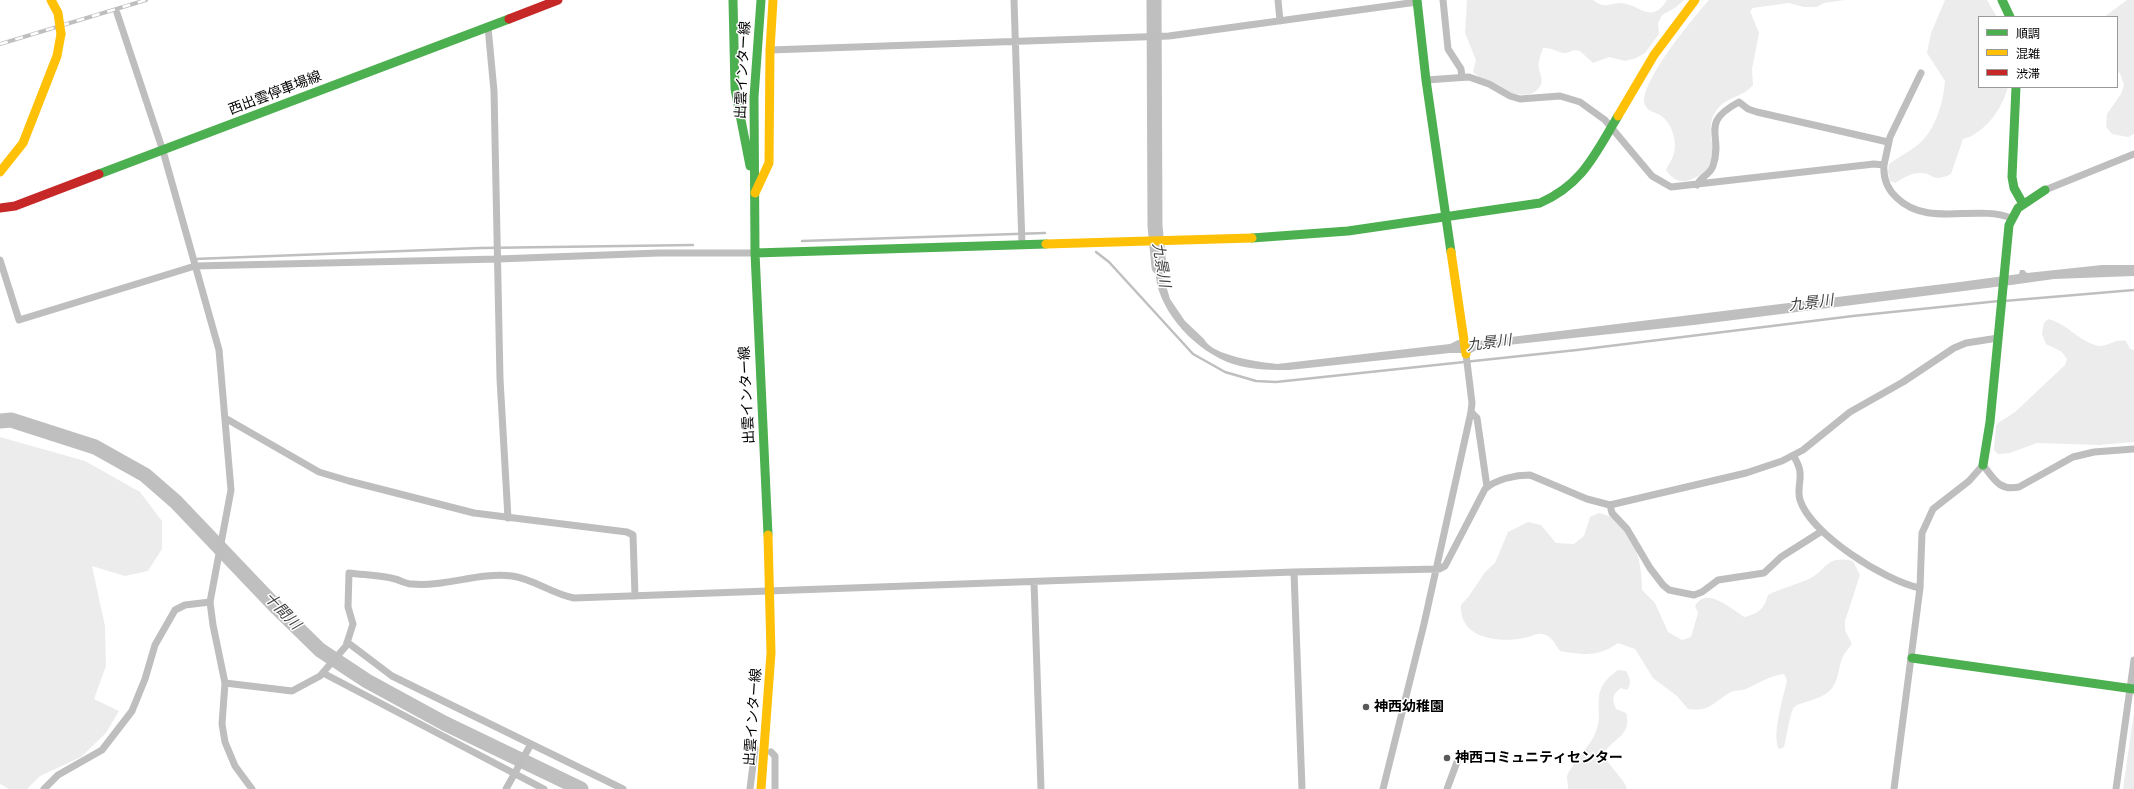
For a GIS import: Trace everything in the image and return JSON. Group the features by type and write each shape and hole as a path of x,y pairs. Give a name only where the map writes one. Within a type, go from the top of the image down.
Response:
{"street":[{"path":"0,172 23,143 57,56 61,34 58,13 51,0"},
{"name":"西出雲停車場線","path":"0,208 15,206 163,151 558,0"},
{"path":"734,0 735,89 754,183"},
{"name":"出雲インター線","path":"761,0 754,97 754,195 755,253 771,592 769,701 761,789"},
{"path":"754,195 769,163 770,50 773,0"},
{"path":"1014,0 1014,41 1022,245"},
{"path":"1278,0 1280,21"},
{"path":"1443,0 1448,49 1461,69 1462,77"},
{"path":"0,260 19,320 195,266 498,259 659,253 755,253 1295,235 1348,230 1531,206 1551,198 1572,183 1586,170 1654,55 1695,0"},
{"path":"2002,0 2010,16"},
{"path":"770,50 1163,36 1417,1 1426,80 1447,217 1472,402 1436,569 1383,789"},
{"path":"117,13 163,151 219,350 231,490 226,528 215,569 210,602 213,625 225,683 222,724 225,742 235,766 252,789"},
{"path":"488,27 494,91 500,379 508,518"},
{"path":"1921,73 1888,142 1884,165 1886,181 1893,194 1902,203 1914,209 1930,213 1996,215 2011,218"},
{"path":"1426,80 1462,77 1479,79 1510,96 1520,99 1560,96 1580,102 1605,120 1652,176 1676,188 1874,164 1884,165"},
{"path":"2016,88 2012,177 2014,188 2023,204"},
{"path":"1698,185 1700,179 1710,172 1713,167 1715,151 1714,128 1717,119 1725,110 1739,102 1748,109 1757,112 1888,142"},
{"path":"1894,789 1920,588 1922,533 1928,517 1933,509 1978,473 1983,465 1990,422 2004,272 2011,218 2023,204 2046,190 2134,154"},
{"path":"225,683 292,691 325,671 346,644 353,624 348,607 349,573 394,579 411,584 451,582 476,576 512,576 529,581 558,595 574,598 1294,572 1436,569 1445,566 1487,487 1497,482 1514,477 1530,475 1587,499 1610,505 1751,472 1794,456 1850,412 1903,382 1954,348 1966,343 1998,338"},
{"path":"1471,412 1477,418 1487,487"},
{"path":"225,418 319,472 474,513 627,532 633,535 635,596"},
{"path":"1983,465 1998,484 2003,487 2012,488 2019,487 2073,457 2094,452 2134,449"},
{"path":"1794,456 1800,471 1798,486 1800,499 1806,512 1822,531 1871,567 1908,586 1920,588"},
{"path":"1610,505 1612,513 1627,529 1650,568 1663,585 1669,590 1694,595 1702,592 1718,580 1764,573 1781,557 1822,531"},
{"path":"1294,572 1302,789"},
{"path":"1034,582 1041,789"},
{"path":"44,789 58,774 102,750 132,711 145,679 155,645 175,610 185,605 210,602"},
{"path":"346,644 392,676 530,746 623,789"},
{"path":"1912,658 2132,688"},
{"path":"2116,789 2132,688 2134,660"},
{"path":"325,671 544,789"},
{"path":"506,789 530,746"},
{"path":"750,789 755,749"},
{"path":"771,752 775,756 774,789"},
{"path":"1447,789 1457,762"}],"shaded area":[{"path":"1467,0 1593,0 1604,5 1620,3 1627,4 1650,12 1661,8 1667,0 1684,0 1675,8 1662,15 1658,23 1659,34 1645,53 1636,58 1625,61 1609,57 1593,63 1580,51 1574,50 1562,53 1552,49 1543,48 1538,64 1542,78 1541,84 1536,91 1528,94 1519,94 1498,88 1473,72 1476,60 1465,33"},
{"path":"1709,0 1845,0 1824,3 1817,7 1804,7 1789,3 1753,8 1750,11 1759,33 1752,69 1753,85 1745,92 1728,100 1714,113 1711,128 1713,157 1711,165 1705,172 1695,178 1682,181 1674,178 1666,170 1674,154 1674,135 1665,119 1646,107 1645,95 1658,67 1668,51"},
{"path":"1945,0 1987,0 1996,16 1978,16 1978,88 2008,88 2002,103 1986,126 1979,132 1963,139 1951,174 1936,178 1924,173 1916,173 1895,183 1890,181 1888,172 1889,164 1922,141 1933,126 1940,108 1945,81 1927,53 1931,33"},
{"path":"2127,0 2134,0 2134,134 2128,137 2112,134 2106,127 2107,114 2121,94 2124,85 2120,73 2118,72 2118,16 2105,16"},
{"path":"2048,319 2061,324 2089,343 2103,346 2122,340 2126,341 2130,349 2134,350 2134,442 2100,445 2037,443 2010,453 1998,454 1994,450 1996,426 1998,423 2015,412 2065,365 2067,359 2062,352 2046,344 2042,334 2044,323"},
{"path":"0,437 85,461 140,492 162,521 162,549 148,571 125,576 92,566 105,626 106,666 94,699 119,711 106,733 81,757 40,776 27,789 9,789 0,784"},
{"path":"1599,513 1614,519 1628,533 1633,542 1639,560 1642,590 1655,603 1668,632 1682,640 1691,637 1698,613 1695,606 1700,600 1712,598 1745,617 1760,610 1765,604 1768,595 1809,579 1832,561 1853,561 1860,575 1845,621 1845,630 1852,644 1843,657 1836,681 1828,693 1816,699 1799,704 1793,709 1784,747 1779,749 1776,735 1787,680 1784,674 1769,678 1746,689 1731,692 1707,708 1696,710 1688,709 1677,696 1653,678 1635,649 1618,643 1604,651 1590,654 1560,651 1548,636 1542,634 1526,638 1503,640 1493,639 1473,632 1466,625 1462,616 1461,605 1485,572 1495,563 1508,532 1528,522 1541,525 1556,543 1574,544 1584,536 1590,517"},
{"path":"1618,670 1626,671 1630,680 1630,685 1627,690 1621,688 1614,695 1616,709 1626,713 1626,727 1624,733 1607,749 1604,754 1609,764 1625,784 1627,789 1568,789 1568,773 1593,738 1597,728 1599,719 1599,695 1602,687"},
{"path":"2134,712 2134,789 2123,789"}],"water":[{"path":"1155,247 1160,247 1160,265 1170,299 1185,321 1209,345 1226,354 1260,362 1277,364 1450,344 1458,340 1478,341 1960,282 2019,274 2020,270 2024,270 2027,273 2102,265 2134,265 2134,276 2054,279 1694,325 1480,348 1471,353 1450,353 1289,370 1270,370 1240,366 1226,361 1213,355 1188,336 1177,324 1162,298 1156,279"}],"waterway":[{"name":"九景川","path":"1154,0 1155,226 1159,267"},
{"path":"802,241 1045,233"},
{"path":"194,259 481,248 693,245"},
{"path":"1096,252 1109,262 1193,354 1225,372 1256,381 1276,382 1577,350 1853,316 1999,301"},
{"path":"2004,301 2134,290"},
{"name":"十間川","path":"0,421 11,420 95,447 145,475 176,502 277,608 320,650 367,681 444,723 581,789"}],"railway":[{"path":"0,44 146,0"}],"traffic: fast":[{"path":"733,0 735,89 750,166"},
{"path":"761,0 754,97 755,253 768,535"},
{"path":"1417,0 1426,80 1451,252"},
{"path":"2002,0 2010,16"},
{"path":"99,174 509,19"},
{"path":"2016,88 2012,177 2014,188 2023,204"},
{"path":"1252,238 1348,231 1540,203 1567,187 1578,177 1595,155 1618,116"},
{"path":"1983,465 1990,422 2009,225 2018,208 2045,190"},
{"path":"755,253 1046,244"},
{"path":"1912,658 2134,689"}],"traffic: slow":[{"path":"51,0 58,13 61,34"},
{"path":"755,193 769,163 770,50 773,0"},
{"path":"1618,116 1654,55 1695,0"},
{"path":"0,172 23,143 57,56 61,34"},
{"path":"1046,244 1252,238"},
{"path":"1451,252 1466,354"},
{"path":"761,789 771,653 768,535"}],"traffic: jam":[{"path":"509,19 558,0"},
{"path":"0,208 15,206 99,174"}],"place":[{"name":"神西幼稚園","path":"1366,707"},
{"name":"神西コミュニティセンター","path":"1447,758"}]}
